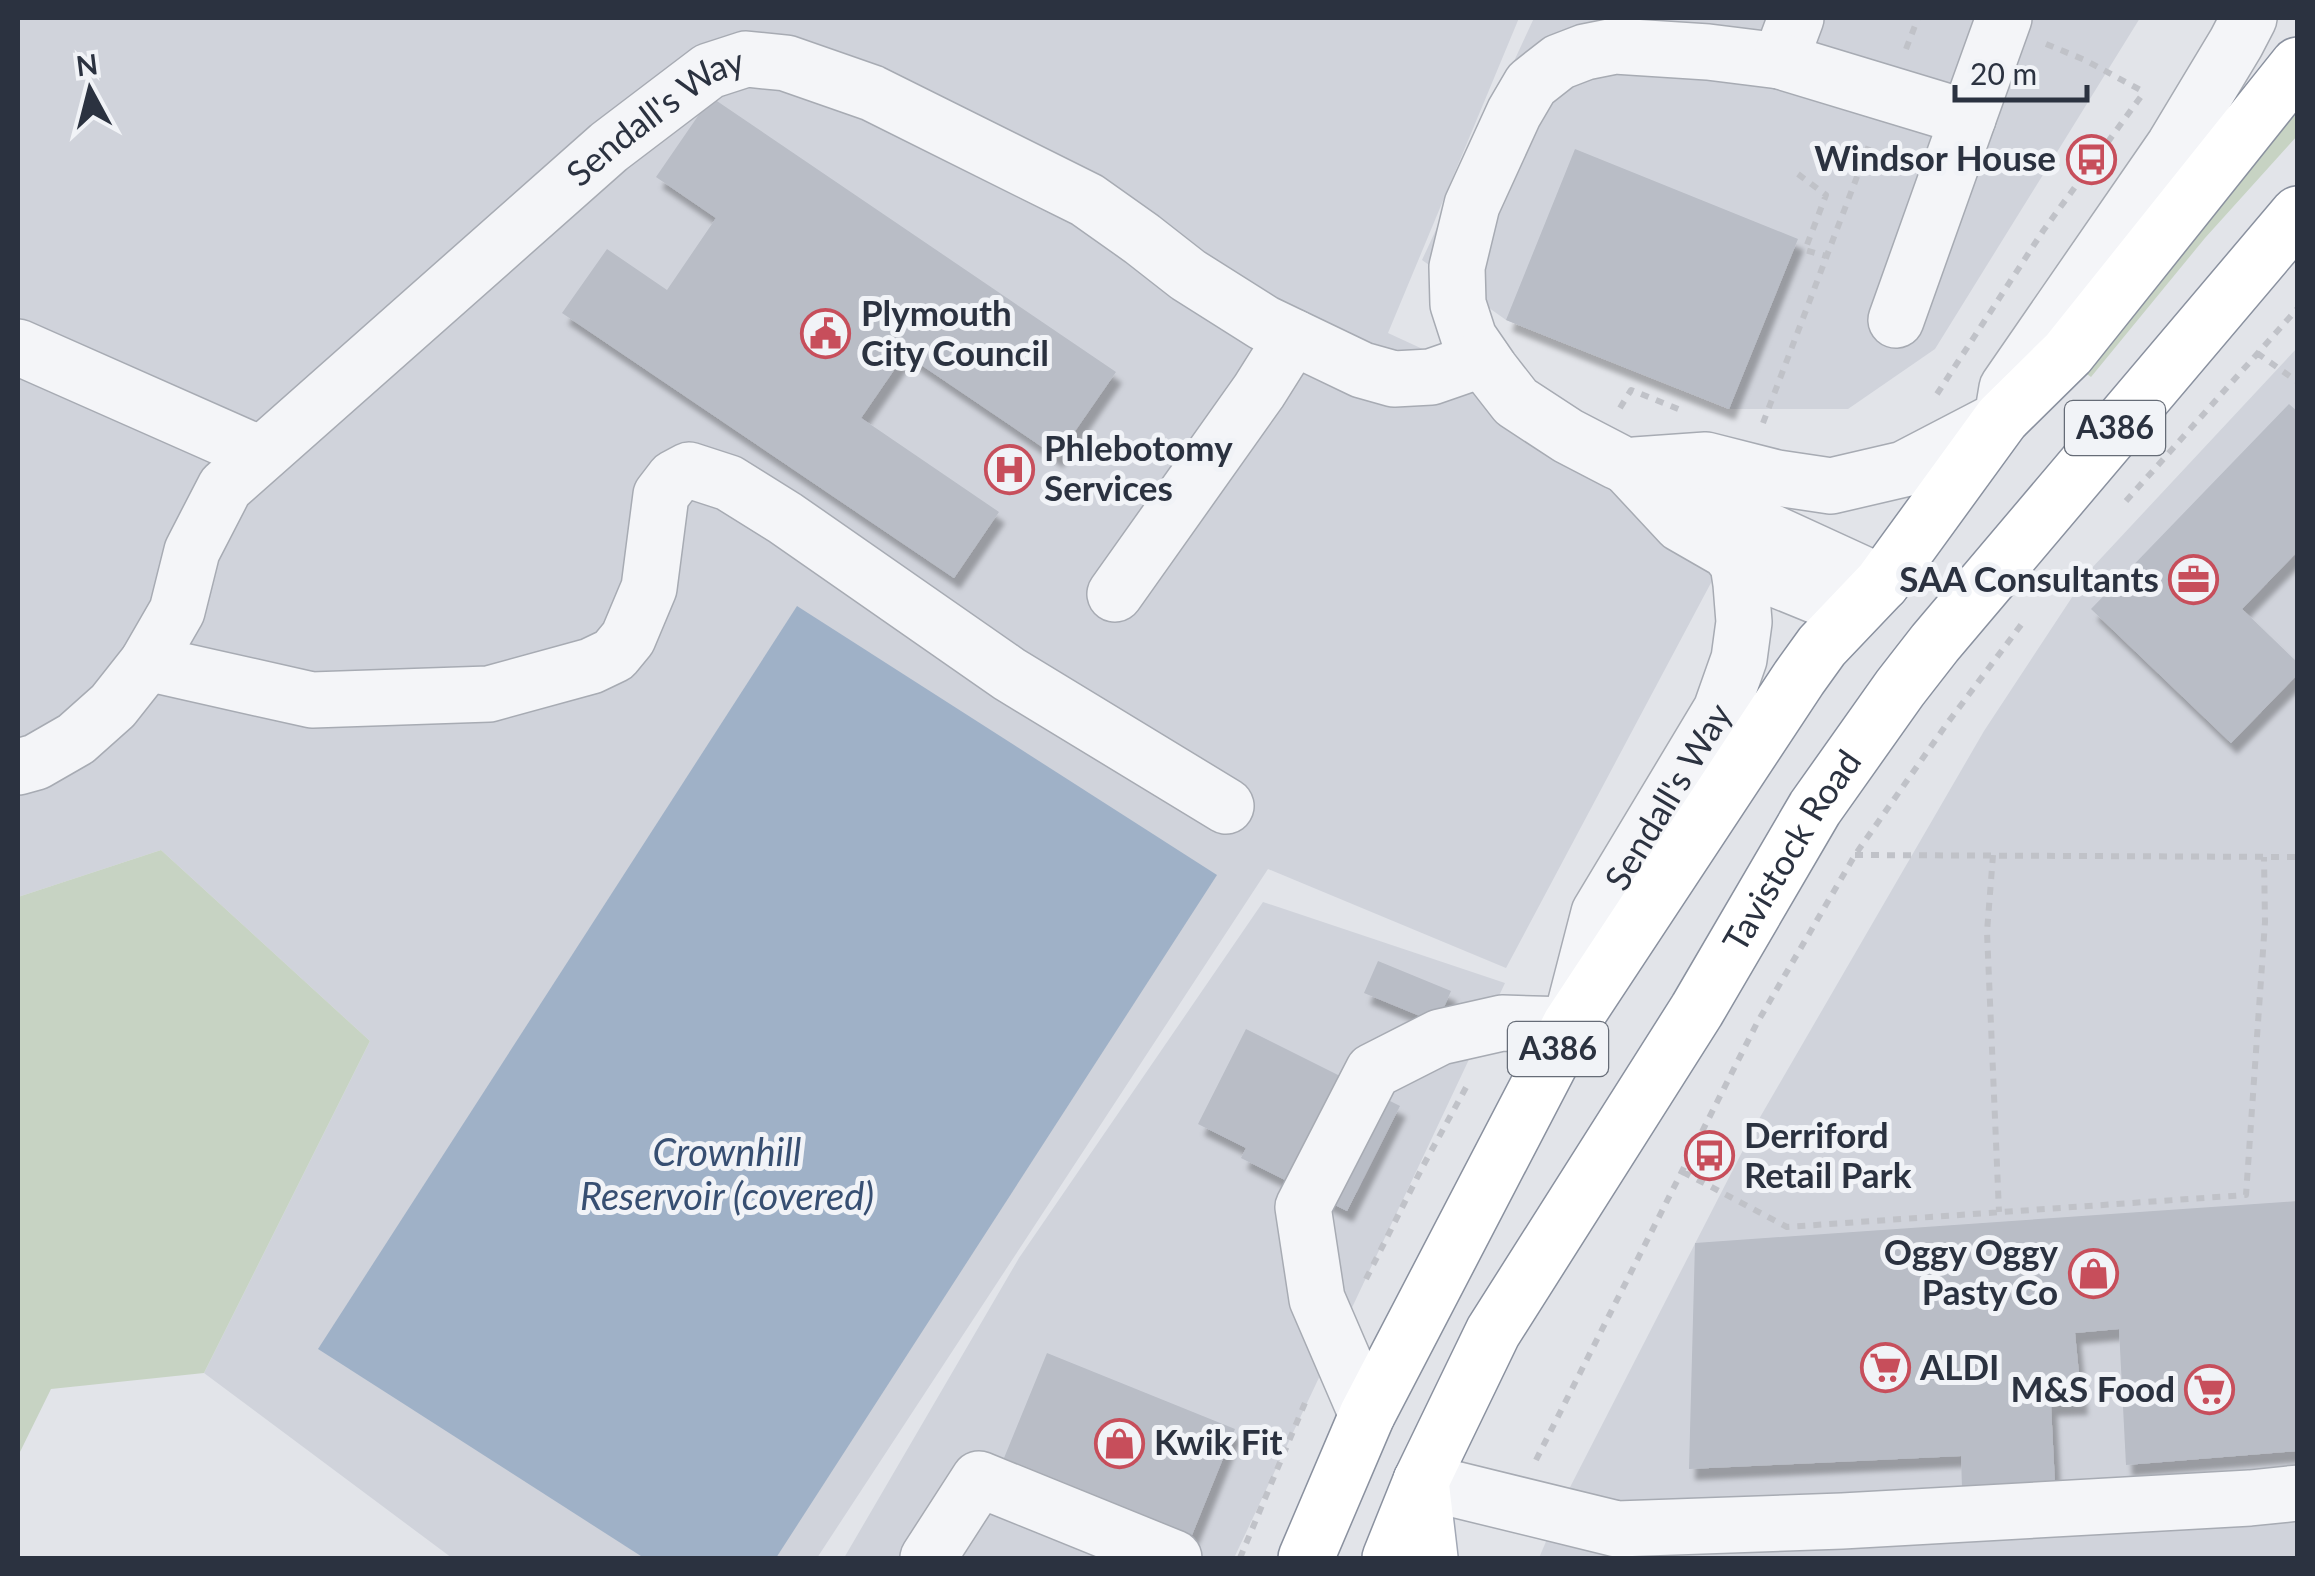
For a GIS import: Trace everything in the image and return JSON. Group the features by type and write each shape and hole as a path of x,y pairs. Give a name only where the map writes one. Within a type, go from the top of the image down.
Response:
{"main road":[{"name":"A386","path":"1306,1558 1367,1415 1570,1025 1799,678 1822,646 1882,583 2002,418 2068,353 2298,64"},
{"name":"Tavistock Road","path":"1390,1558 1421,1480 1494,1332 1697,1010 1816,808 1935,643 2298,214"},
{"name":"A386","path":"1882,583 1908,583 1947,571 2098,425 2176,356"},
{"path":"1882,583 1935,643"},
{"path":"1421,1480 1430,1558"}],"street":[{"path":"1611,458 1706,460 1777,478 1831,486 1904,469 2002,418 2008,388 2174,146 2249,18"},
{"path":"1896,320 2003,21"},
{"path":"1882,583 1611,458 1516,402 1470,338 1458,304 1458,267 1472,205 1501,138 1531,84 1589,34 1615,46 1708,52 1788,39 1888,94 1968,118"},
{"name":"Sendall's Way","path":"18,767 36,762 76,739 112,706 148,663 177,611 192,551 225,487 609,147 709,72 746,60 786,64 872,92 1086,200 1188,275 1264,323 1362,370 1394,379 1431,377 1483,359"},
{"path":"1115,594 1293,338"},
{"path":"18,347 260,454"},
{"path":"1611,458 1681,524 1728,551 1738,564 1822,598 1882,583"},
{"path":"148,663 312,700 489,694 591,666 614,654 628,638 649,588 661,494 674,478 689,470 729,483 785,518 1009,674 1226,806"},
{"name":"Sendall's Way","path":"1570,1025 1600,912 1721,710 1739,659 1744,622 1738,564"},
{"path":"1367,1415 1317,1299 1302,1208 1373,1071 1440,1037 1502,1024 1570,1025"},
{"path":"928,1558 979,1480 1174,1558"},
{"path":"1421,1480 1617,1529 1861,1520 2298,1493"}],"path":[{"path":"1931,404 2043,231 2144,92 2003,21"},
{"path":"1757,438 1888,94"},
{"path":"1798,174 1826,195 1805,250 1826,256"},
{"path":"2114,515 2298,308"},
{"path":"2257,353 2298,382"},
{"path":"1611,458 1631,390 1684,411"},
{"path":"1513,1504 1758,1023 1855,855 2026,619"},
{"path":"1855,855 2298,857"},
{"path":"1993,855 1987,932 1999,1212"},
{"path":"1683,1172 1787,1226 2246,1195 2265,922 2264,857"},
{"path":"1240,1558 1335,1341 1423,1166 1502,1024"}],"shaded area":[{"path":"18,18 1519,18 1388,333 1754,502 1506,968 1268,869 817,1558 452,1558 204,1373 370,1041 161,850 18,897"},
{"path":"1534,18 2140,18 1935,349 1848,409 1729,409 1506,320 1422,260"},
{"name":"Derriford Retail Park","path":"2297,348 2297,1558 1539,1558 1565,1497 1759,1119 1984,731 2090,570"},
{"path":"1263,902 1505,983 1234,1558 844,1558 1019,1258"}],"green space":[{"path":"2297,99 2297,136 2205,238 2091,377 2076,366"},
{"path":"161,850 370,1041 204,1373 51,1389 18,1456 18,897"}],"water":[{"name":"Crownhill Reservoir (covered)","path":"797,606 1217,875 776,1558 644,1558 318,1349"}],"building":[{"name":"Plymouth City Council","path":"711,97 1116,372 1057,457 905,354 861,418 999,512 954,578 562,313 607,249 667,290 716,218 656,177"},
{"path":"1575,149 1798,239 1729,409 1506,320"},
{"name":"SAA Consultants","path":"2289,404 2298,412 2298,551 2242,609 2298,663 2298,674 2231,743 2091,609"},
{"path":"1378,961 1451,991 1437,1023 1364,993"},
{"path":"1246,1029 1400,1106 1347,1211 1241,1158 1246,1148 1198,1124"},
{"name":"ALDI","path":"2298,1201 2298,1451 2126,1465 2119,1329 2075,1333 2082,1404 2051,1405 2055,1484 1962,1488 1961,1456 1689,1469 1695,1243"},
{"name":"Kwik Fit","path":"1047,1353 1235,1429 1192,1535 1004,1458"}],"place":[{"name":"Windsor House","path":"2091,159"},
{"name":"Plymouth City Council","path":"826,334"},
{"name":"Phlebotomy Services","path":"1009,469"},
{"name":"SAA Consultants","path":"2194,580"},
{"name":"Derriford Retail Park","path":"1709,1156"},
{"name":"Oggy Oggy Pasty Co","path":"2093,1273"},
{"name":"ALDI","path":"1885,1368"},
{"name":"M&S Food","path":"2210,1390"},
{"name":"Kwik Fit","path":"1119,1443"}]}
